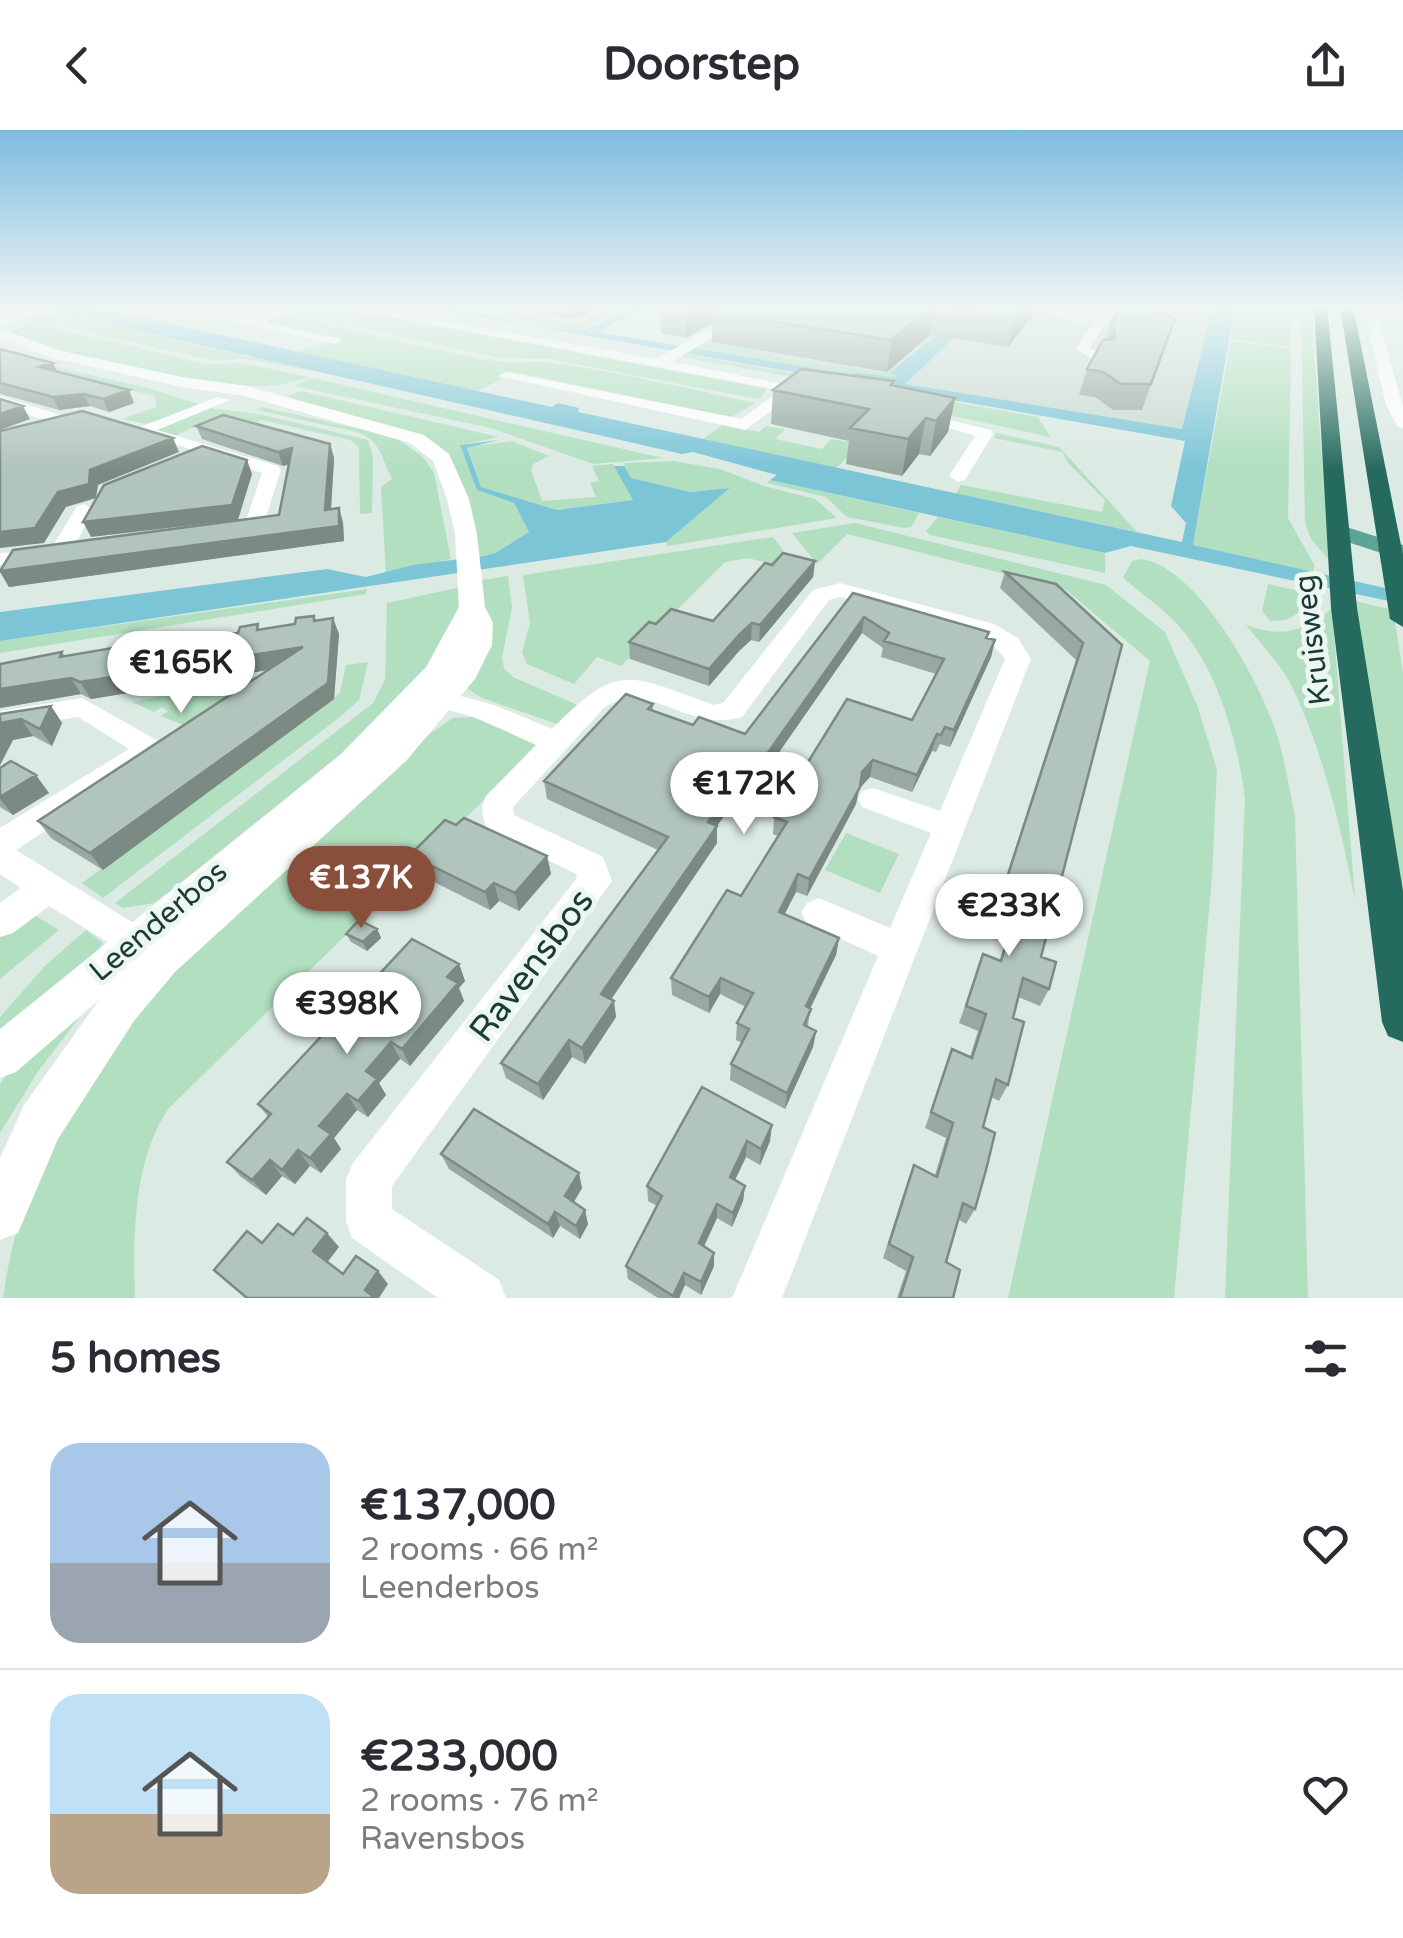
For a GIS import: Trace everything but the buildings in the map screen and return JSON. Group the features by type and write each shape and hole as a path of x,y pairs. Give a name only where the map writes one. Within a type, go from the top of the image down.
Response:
{"highway":[{"name":"Kruisweg","path":"1325,361 1344,608 1403,1022"},
{"path":"1357,361 1396,545 1403,618"}],"main road":[{"name":"Leenderbos","path":"0,1058 362,786 432,696 467,671 478,645 480,623 471,598 466,534 458,499 442,458 430,446 396,430 260,395 226,397 75,361"},
{"name":"Leenderbos","path":"82,361 389,433 420,448 437,469 465,553"},
{"path":"1340,532 1396,545"},
{"name":"Leenderbos","path":"0,1215 23,1158 58,1093 119,1007 147,950"}],"street":[{"path":"688,361 826,394"},
{"path":"1385,361 1403,423"},
{"path":"506,376 744,425 792,388"},
{"path":"204,534 254,528 272,470 132,428 226,397"},
{"path":"0,401 58,419"},
{"path":"894,406 910,409 918,417 977,428 984,434 958,476"},
{"path":"29,429 78,415"},
{"path":"176,463 207,450"},
{"path":"0,559 70,551 84,510"},
{"name":"Ravensbos","path":"480,1298 369,1221 369,1179 596,881 591,866 499,822 496,804 594,702 616,688 642,689 713,714 732,711 821,594 849,591 985,628 1009,643 1018,659 757,1298"},
{"path":"432,696 536,731 555,742"},
{"path":"0,720 82,707 150,749 0,844"},
{"path":"873,799 952,828"},
{"path":"0,857 147,950"},
{"path":"0,922 48,888"},
{"path":"819,913 900,950"}],"shaded area":[{"path":"747,361 1206,361 1191,433"}],"green space":[{"path":"15,361 152,389 201,405 146,424 122,419 156,407 155,396"},
{"path":"93,361 242,363 309,377 245,386 204,383"},
{"path":"255,361 265,361 320,373"},
{"path":"336,361 545,362 756,403 731,417 509,371 496,377 502,379 477,391"},
{"path":"557,361 619,361 768,389 758,399"},
{"path":"701,361 722,361 1038,417 1050,437 917,408 889,394"},
{"path":"764,361 828,366 835,361 850,361 844,366 899,375 853,375"},
{"path":"1227,361 1291,361 1288,518 1315,566 1312,573 1193,545"},
{"path":"1302,361 1315,361 1329,560 1311,539 1305,523"},
{"path":"312,378 663,458 593,464 491,428 294,386"},
{"path":"301,391 499,437 461,445 477,490 514,503 529,532 493,554 480,556 450,456 278,400"},
{"path":"261,407 393,436 422,456 434,473 451,559 386,573 381,487 392,479 376,445 357,432 256,410"},
{"path":"210,408 259,414 368,440 373,457 372,513 360,514 359,447 350,440 262,420 247,426 199,425 174,436 157,430"},
{"path":"724,424 759,432 766,426 785,429 775,439 822,449 831,439 851,442 852,453 836,468 703,439"},
{"path":"996,433 1059,447 1137,532 956,494 961,485 1102,512 1105,500 1062,452 994,438"},
{"path":"512,441 549,456 533,464 531,470 542,501 596,497 590,483 599,481 592,466 613,464 634,500 557,510 481,487 467,447"},
{"path":"673,461 720,469 815,499 837,518 668,546 666,542 730,488 690,492 631,478 624,466"},
{"path":"770,480 919,513 911,527 904,528 847,517 826,497 767,483"},
{"path":"938,517 1105,553 1105,573 930,535 926,531"},
{"path":"855,523 1106,585 1165,632 1197,705 1217,769 1212,877 1174,1298 1008,1298 1150,661 1065,589 847,534 817,564 792,533"},
{"path":"773,537 799,571 748,558 725,562 621,666 597,657 574,684 527,664 522,652 530,623 523,575"},
{"path":"1141,559 1184,582 1224,629 1268,710 1284,763 1295,816 1308,1298 1225,1298 1245,798 1231,729 1204,662 1177,624 1123,578 1132,561"},
{"path":"508,576 512,608 502,657 504,669 513,677 580,706 560,725 482,698 467,688 485,617 482,580"},
{"path":"1268,584 1312,594 1310,606 1286,620 1270,621 1262,611"},
{"path":"461,587 456,622 447,645 343,759 154,903 123,908 115,903 373,703 385,680 387,603"},
{"path":"367,589 366,594 0,653 0,641"},
{"path":"1355,601 1393,610 1403,672 1403,930"},
{"path":"1332,609 1355,899 1312,733 1285,674 1246,625 1281,632 1301,628"},
{"path":"368,662 359,700 340,717 103,898 82,883 340,693 346,665"},
{"path":"253,678 183,725 161,716 168,711 162,707 154,712 132,702"},
{"path":"472,717 540,745 168,1109 156,1130 142,1176 135,1225 135,1298 3,1298 24,1209 59,1126 106,1050 163,980 226,913 294,851 431,733 453,718"},
{"path":"846,833 899,854 880,893 825,870"},
{"path":"29,912 59,930 0,979 0,930"},
{"path":"86,930 103,943 93,957 0,1041 0,1017 46,965"},
{"path":"94,998 37,1073 0,1133 0,1084 16,1061"}],"water":[{"path":"269,361 338,361 552,407 558,403 579,408 578,412 1182,542 1186,523 1171,506 1185,441 728,361 767,361 895,378 898,375 889,373 905,361 930,361 905,384 1182,429 1199,361 1225,361 1193,545 1403,592 1403,604 1131,546 1105,553 770,480 777,475 693,452 682,454"},
{"path":"499,440 467,448 481,487 557,510 633,500 614,466 624,466 631,478 690,492 730,488 666,542 0,641 0,612 327,569 366,577 413,565 495,553 529,532 514,503 477,490 460,445"}]}
